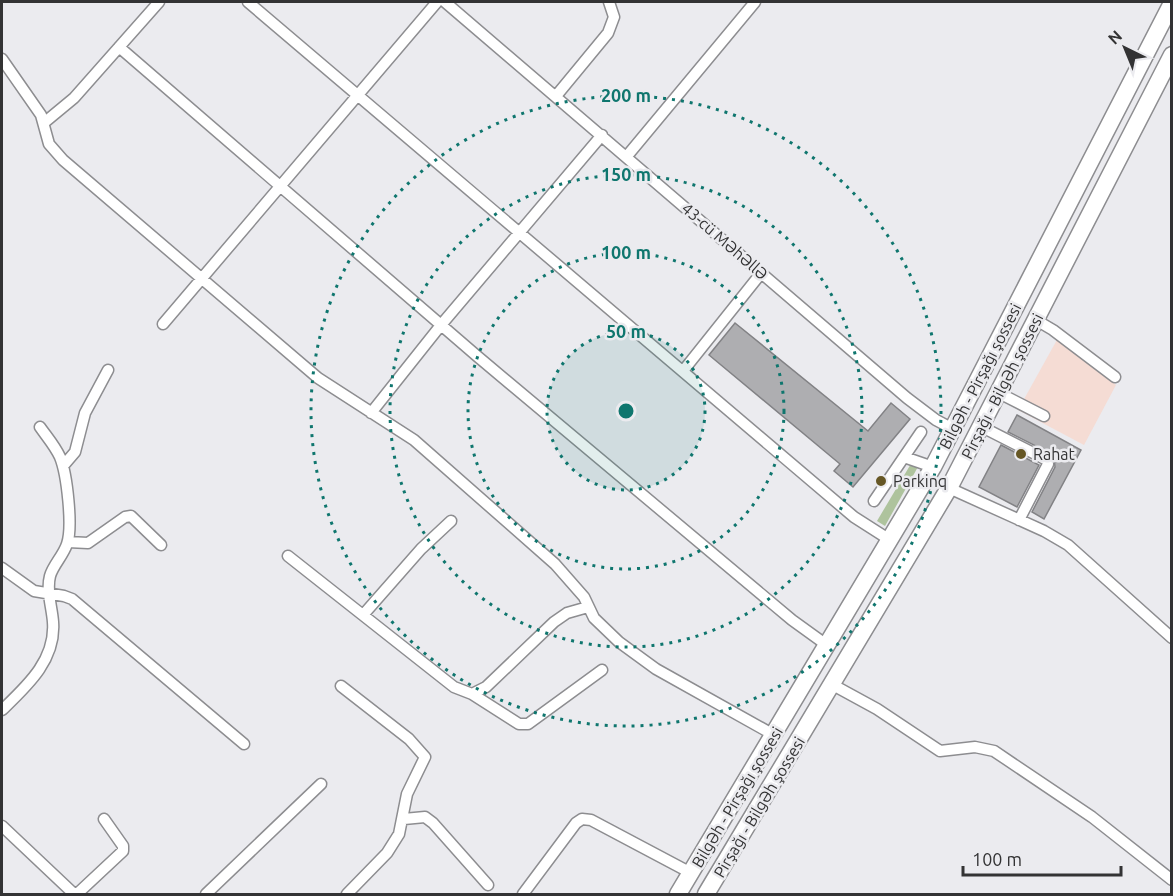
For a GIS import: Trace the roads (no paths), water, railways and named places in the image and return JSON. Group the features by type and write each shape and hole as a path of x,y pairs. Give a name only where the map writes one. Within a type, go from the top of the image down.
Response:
{"highway":[{"name":"Bilgəh - Pirşağı şossesi","path":"679,893 933,467 1172,3"},
{"name":"Pirşağı - Bilgəh şossesi","path":"706,894 949,488 1172,55"}],"street":[{"path":"45,123 74,98 159,2"},
{"path":"248,2 854,517 890,540"},
{"path":"163,324 437,2"},
{"name":"43-cü Məhəllə","path":"445,2 923,411 953,429"},
{"path":"627,156 755,2"},
{"path":"556,96 608,33 612,24 613,3"},
{"path":"119,48 441,325 792,620 828,646"},
{"path":"2,59 45,123 49,144 63,160 204,278 318,378 414,440 546,556 572,582 600,626 656,669 774,735"},
{"path":"371,414 441,325 602,135"},
{"path":"683,371 762,272"},
{"path":"1036,320 1053,330 1115,377"},
{"path":"63,466 75,452 85,413 108,370"},
{"path":"999,393 1044,416"},
{"path":"2,710 35,676 46,660 52,643 54,625 49,578 68,542 69,522 63,466 56,450 40,427"},
{"path":"982,427 1047,460 1048,465 1019,520"},
{"path":"874,501 921,432"},
{"path":"904,457 933,467"},
{"path":"949,488 1044,531 1077,551 1172,639"},
{"path":"68,542 88,543 125,517 130,516 161,545"},
{"path":"363,615 421,549 451,522"},
{"path":"288,556 454,687 472,694 519,724 528,723 602,670"},
{"path":"2,568 34,591 64,596 72,600 244,744"},
{"path":"472,694 486,687 554,622 567,613 588,607"},
{"path":"833,685 877,709 940,751 975,747 994,752 1092,817 1172,880"},
{"path":"341,686 423,752 424,763 407,794 404,819 399,834 387,853 347,894"},
{"path":"206,894 321,784"},
{"path":"404,819 425,817 433,823 488,885"},
{"path":"2,826 75,894 123,850 123,846 104,819"},
{"path":"523,894 576,823 582,819 591,820 691,873"}],"place":[{"name":"Rahat","path":"1021,454"},
{"name":"Parkinq","path":"881,481"}]}
